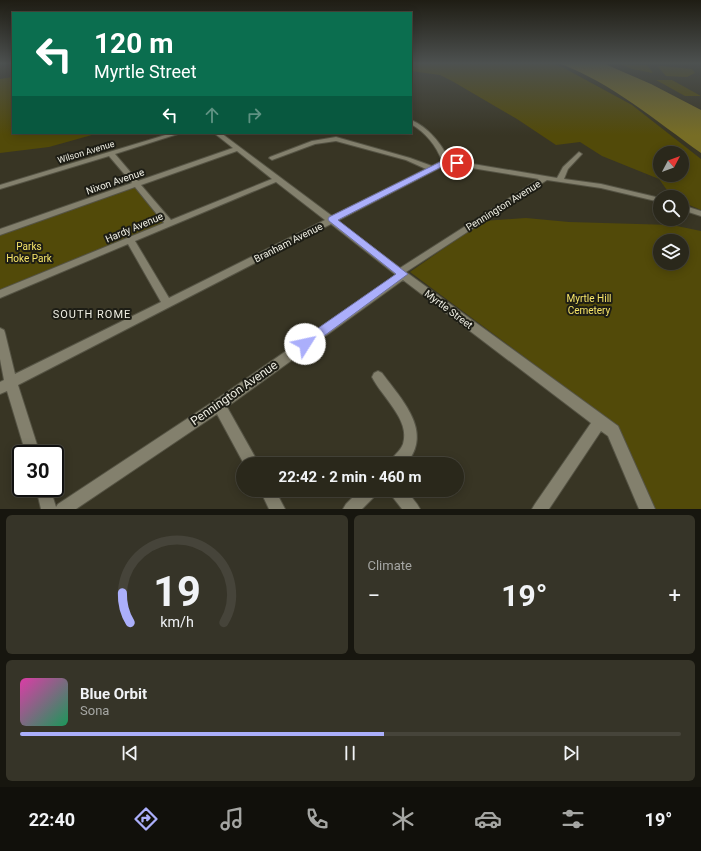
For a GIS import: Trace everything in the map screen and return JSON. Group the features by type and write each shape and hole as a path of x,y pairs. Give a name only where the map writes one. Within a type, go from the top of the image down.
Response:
{"street":[{"path":"412,123 420,127 431,137 443,153 446,162 601,186 653,198"},
{"name":"Wilson Avenue","path":"0,188 175,134"},
{"name":"Myrtle Street","path":"219,134 276,179 332,219 401,273 614,431 647,509"},
{"path":"272,158 314,142 336,139 408,159 432,169"},
{"name":"Nixon Avenue","path":"0,232 237,149"},
{"path":"111,154 170,224"},
{"path":"560,179 565,168 579,154"},
{"name":"Branham Avenue","path":"6,385 446,162"},
{"name":"Pennington Avenue","path":"63,509 219,404 401,273 546,178"},
{"name":"Hardy Avenue","path":"0,294 276,179"},
{"path":"689,210 701,214"},
{"path":"130,240 167,303"},
{"path":"0,333 6,385 29,445"},
{"path":"378,377 408,420 412,436 408,450 402,457"},
{"path":"219,404 248,457"},
{"path":"540,509 600,421"},
{"path":"46,497 49,509"},
{"path":"271,497 278,509"},
{"path":"351,509 364,497"},
{"path":"402,497 412,509"}],"green space":[{"path":"0,88 12,88 12,134 95,134 49,147 0,153"},
{"path":"464,88 600,88 632,105 684,146 653,146 653,177 602,156 580,142 556,145 517,119"},
{"path":"670,88 686,88 701,96 685,96"},
{"path":"689,150 701,159 701,210 689,205 689,190 667,190 661,182 689,182"},
{"name":"Parks Hoke Park","path":"137,184 170,224 0,294 0,232"},
{"name":"Myrtle Hill Cemetery","path":"526,218 569,222 677,226 701,231 701,509 655,509 616,425 410,272 483,221"}],"shaded area":[{"path":"607,88 658,88 701,110 701,153 634,104"}],"district":[{"name":"SOUTH ROME","path":"92,314"}],"route":[{"path":"305,344 403,274 332,219 446,162 457,163"}]}
